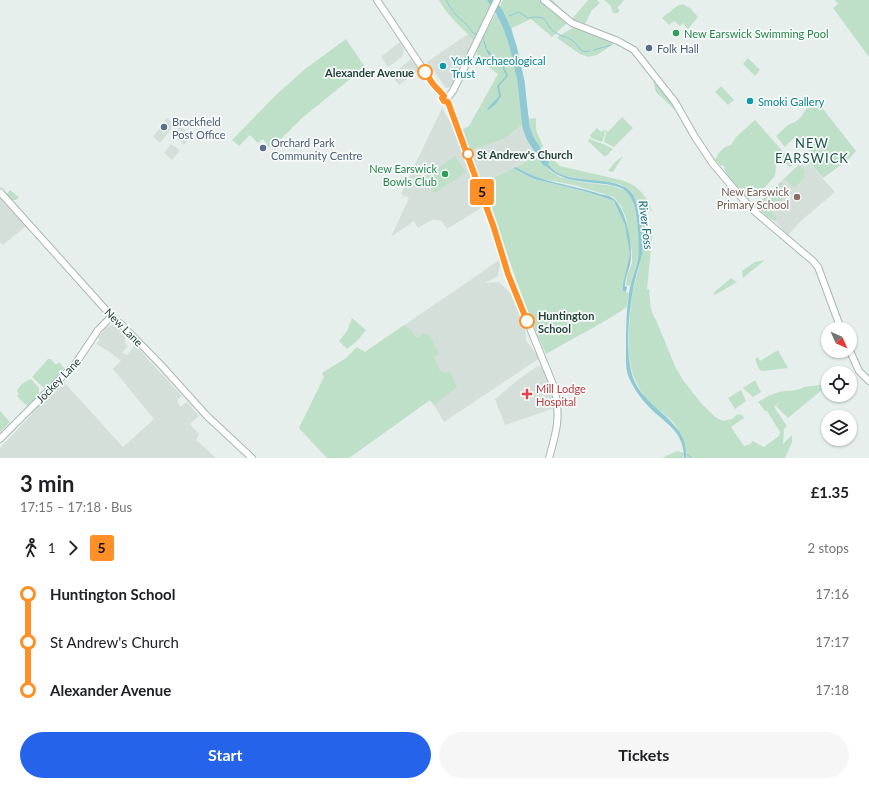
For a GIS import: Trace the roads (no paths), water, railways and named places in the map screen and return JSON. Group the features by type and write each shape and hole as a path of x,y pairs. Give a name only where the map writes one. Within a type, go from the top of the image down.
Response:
{"street":[{"path":"377,0 433,84 448,96 494,228 508,274 554,387 558,404 558,423 549,458"},
{"path":"448,96 497,0"},
{"path":"544,0 572,23 628,46 638,55 675,102 695,137 713,164 730,185 754,211 813,261 818,267 838,322"},
{"name":"New Lane","path":"0,192 111,317 122,325 207,416 252,458"},
{"name":"Jockey Lane","path":"0,439 76,363 98,330 111,317"},
{"path":"853,358 859,371 869,381"}],"water":[{"path":"483,36 487,49 493,56 502,62 508,76 499,86 501,96 496,104 488,110 487,109 499,96 497,86 506,76 501,64 487,52"},
{"path":"541,154 549,166 556,172 575,178 619,184 633,195 639,213 643,248 630,306 628,345 631,370 640,391 674,425 681,435 685,445 686,458 684,458 681,441 673,429 641,398 629,378 627,370 627,308 638,259 639,245 637,218 633,202 630,196 623,189 613,185 573,180 560,176 548,168 538,155"},
{"path":"516,167 535,177 587,190 614,199 625,218 630,243 631,261 625,282 625,286 627,287 626,292 623,291 623,284 630,254 625,225 614,201 584,191 534,179 513,168"}],"waterway":[{"path":"446,0 454,13 473,33 477,34"},
{"name":"River Foss","path":"491,0 500,13 513,46 521,81 526,127 530,138 545,162"},
{"path":"509,16 519,12 528,18 540,17 556,33 571,40 582,50 586,52 590,51"},
{"path":"594,50 611,45"},
{"path":"686,454 692,458"}],"place":[{"name":"New Earswick Swimming Pool","path":"676,33"},
{"name":"Folk Hall","path":"649,48"},
{"name":"York Archaeological Trust","path":"443,66"},
{"name":"Alexander Avenue","path":"425,72"},
{"name":"Smoki Gallery","path":"750,101"},
{"name":"Brockfield Post Office","path":"164,127"},
{"name":"Orchard Park Community Centre","path":"263,148"},
{"name":"St Andrew's Church","path":"468,154"},
{"name":"New Earswick Bowls Club","path":"445,174"},
{"name":"New Earswick Primary School","path":"797,197"},
{"name":"Huntington School","path":"527,321"},
{"name":"Mill Lodge Hospital","path":"527,394"}],"district":[{"name":"NEW EARSWICK","path":"812,150"}]}
